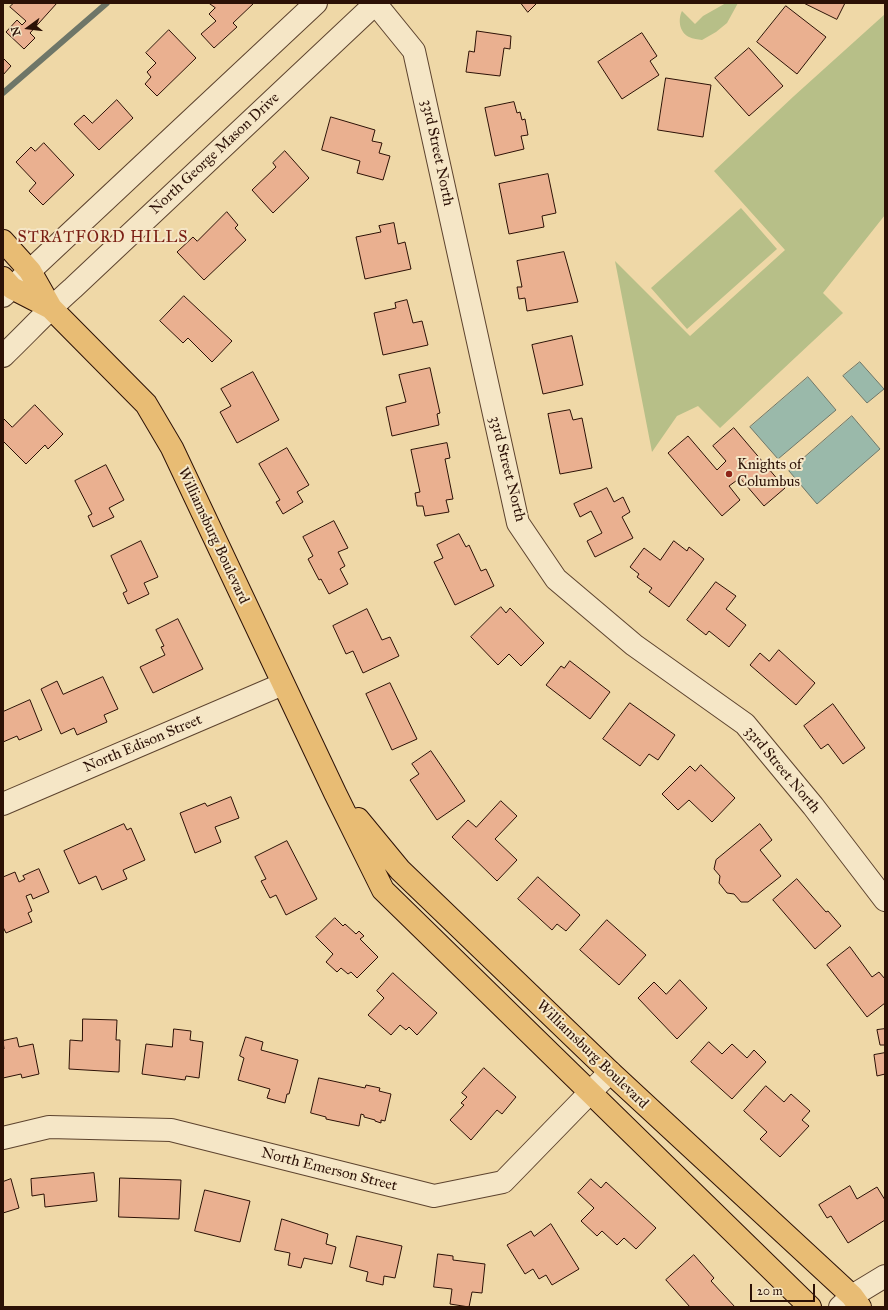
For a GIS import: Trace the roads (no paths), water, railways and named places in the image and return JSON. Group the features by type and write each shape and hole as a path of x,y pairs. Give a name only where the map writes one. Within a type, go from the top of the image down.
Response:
{"main road":[{"name":"Williamsburg Boulevard","path":"3,241 30,271 51,308 146,404 172,448 283,684 383,890 810,1307"},
{"name":"Williamsburg Boulevard","path":"6,287 51,308"},
{"name":"Williamsburg Boulevard","path":"335,792 400,870 851,1303"}],"street":[{"path":"6,287 30,271 316,3"},
{"name":"North George Mason Drive","path":"3,356 51,308 375,3"},
{"name":"33rd Street North","path":"375,3 414,51 518,522 556,579 634,645 745,724 813,806 885,900"},
{"name":"North Edison Street","path":"3,804 283,684"},
{"name":"North Emerson Street","path":"3,1138 49,1127 171,1130 434,1196 503,1182 610,1072"},
{"path":"851,1303 885,1276"}],"waterway":[{"path":"3,93 107,3"}],"place":[{"name":"Knights of Columbus","path":"729,474"}],"district":[{"name":"STRATFORD HILLS","path":"103,238"}]}
